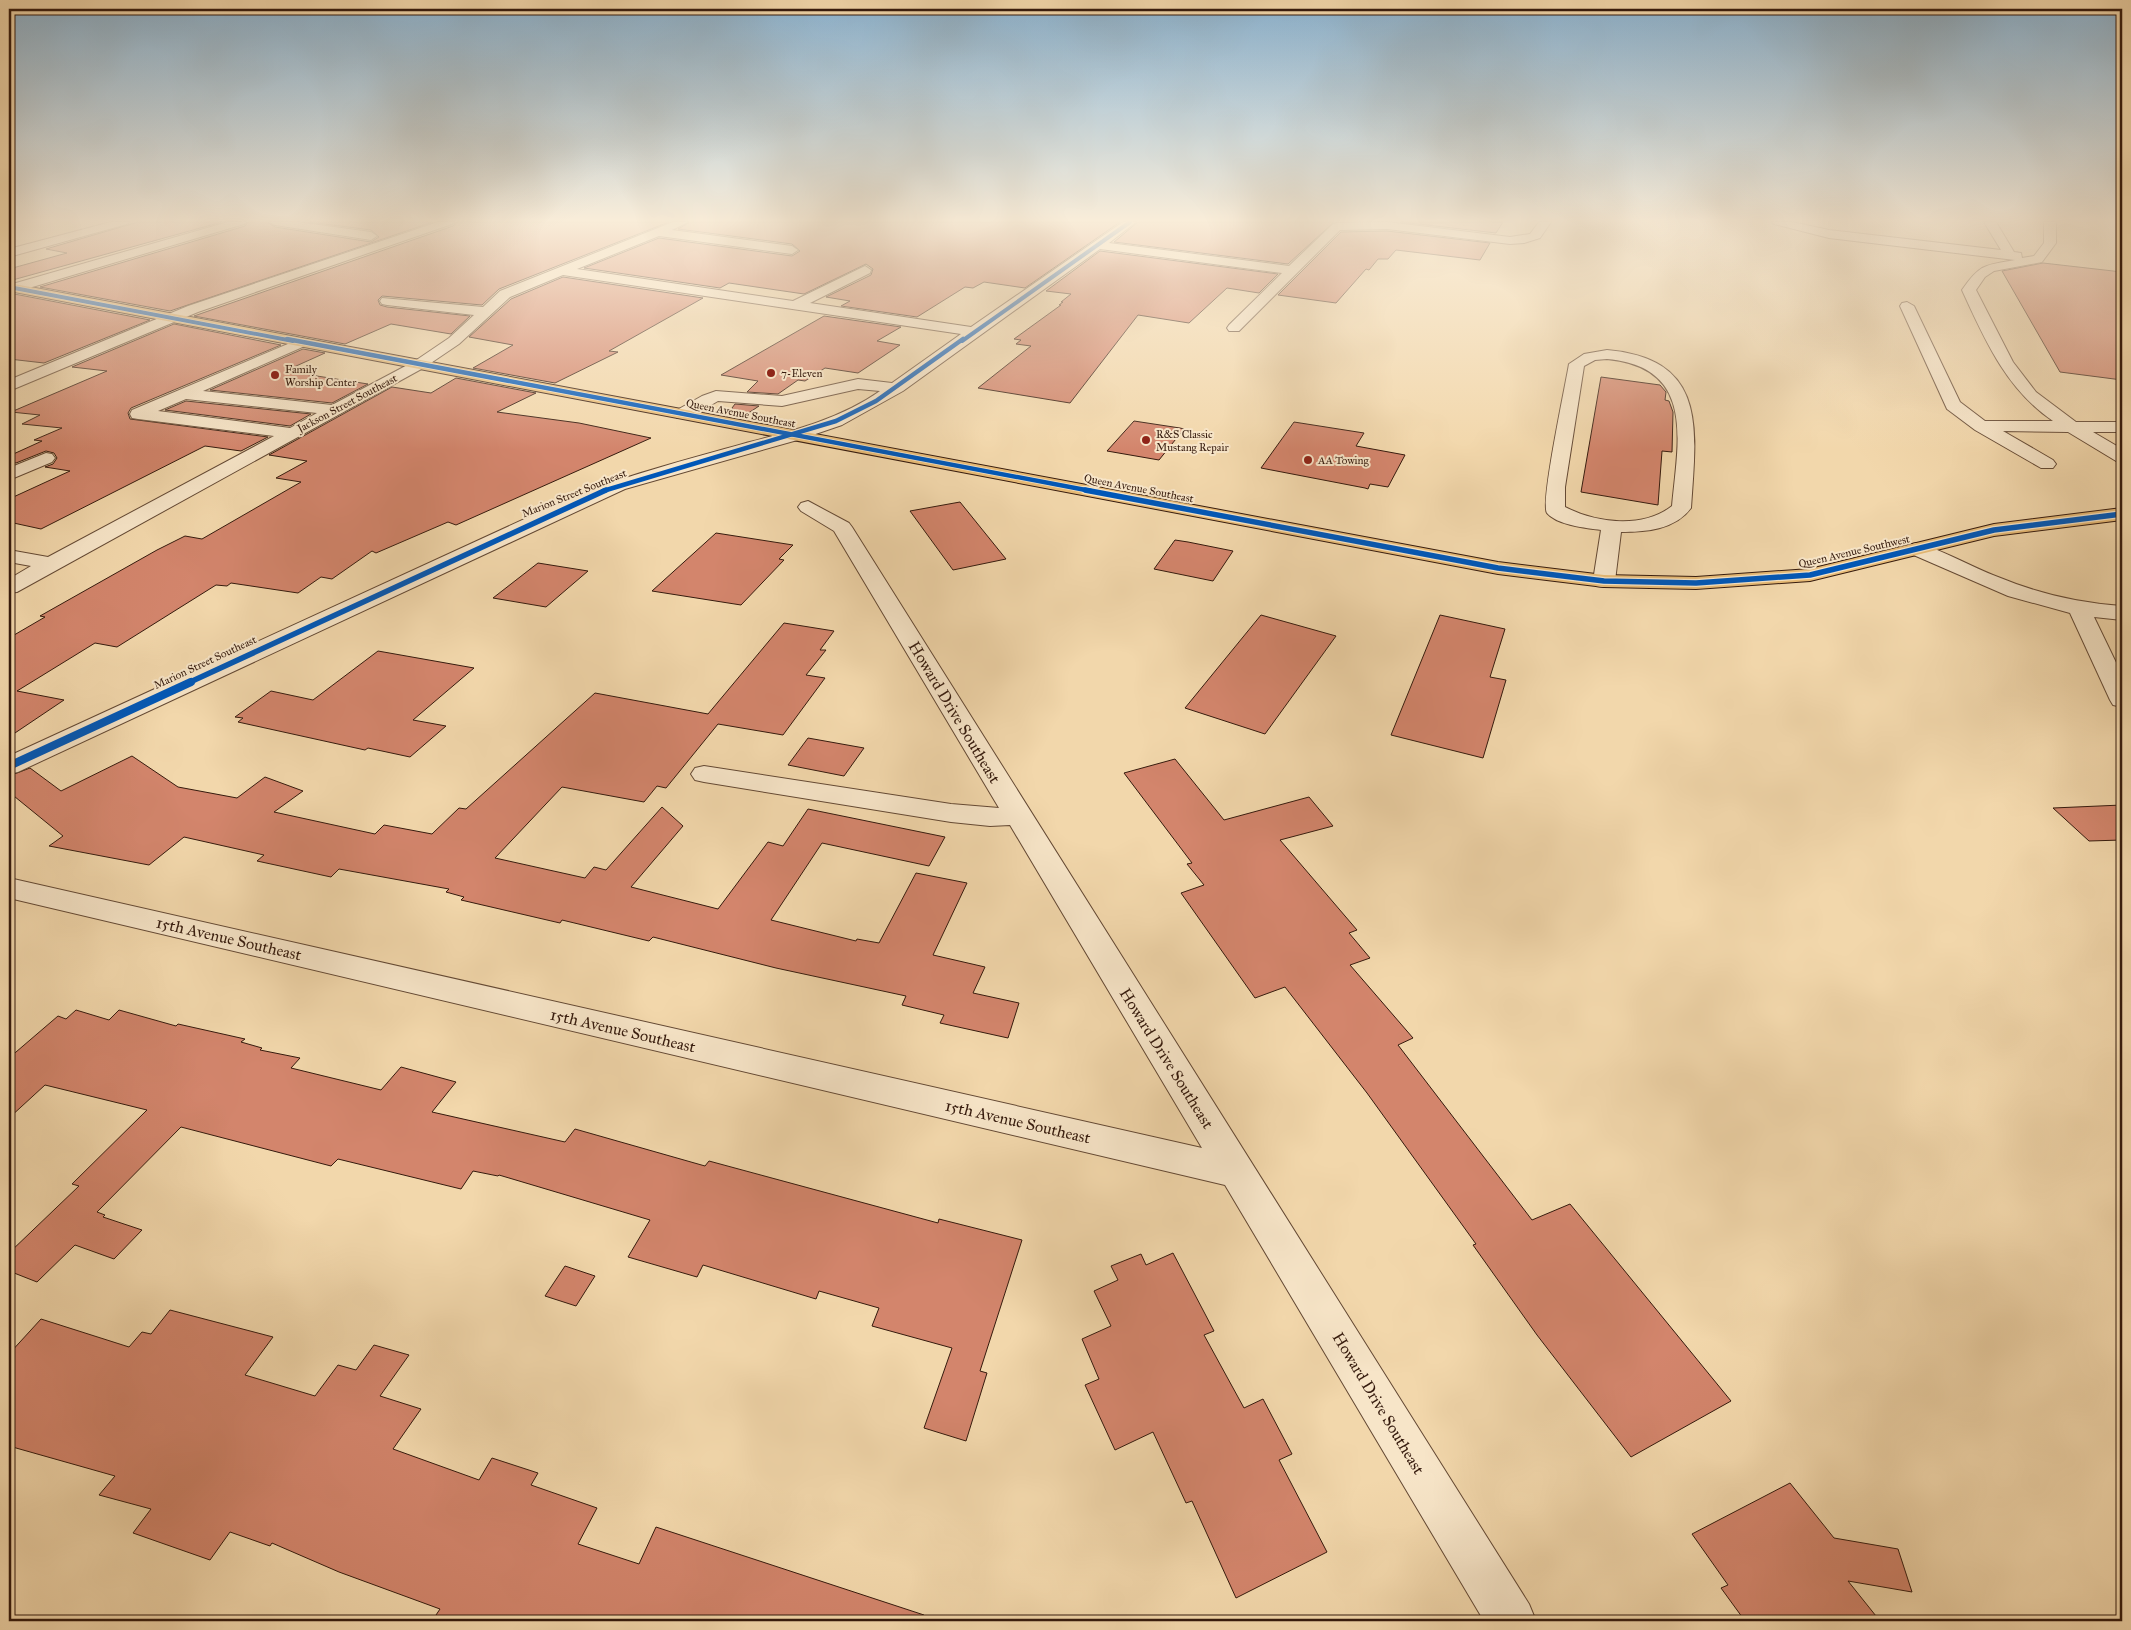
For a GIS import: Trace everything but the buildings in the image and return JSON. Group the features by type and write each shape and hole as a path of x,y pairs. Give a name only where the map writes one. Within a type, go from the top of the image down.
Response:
{"main road":[{"name":"Queen Avenue Southeast","path":"70,298 1498,568"},
{"name":"Queen Avenue Southwest","path":"1498,568 1604,581 1696,583 1810,575 1994,530 2122,514"}],"street":[{"path":"9,386 177,318 193,309 225,298"},
{"name":"Jackson Street Southeast","path":"9,587 420,364 454,341 500,298"},
{"path":"748,298 975,332"},
{"path":"796,305 810,298"},
{"name":"Marion Street Southeast","path":"9,766 544,515 618,486 836,421 897,388 1023,298"},
{"path":"1234,328 1263,298"},
{"path":"1973,298 2009,369 2021,386 2051,411 2122,458"},
{"path":"386,301 454,310 486,311"},
{"path":"1906,306 1953,405 1981,426 2047,464"},
{"path":"292,433 138,414 302,342"},
{"path":"1604,354 1637,358 1660,370 1678,388 1686,419 1681,508 1670,518 1653,526 1612,526 1577,521 1555,510 1556,488 1577,364 1590,356 1604,354"},
{"path":"683,414 708,398 716,396 782,401 858,384 897,388"},
{"path":"182,394 334,410"},
{"path":"1981,426 2122,427"},
{"path":"9,475 46,458"},
{"name":"Howard Drive Southeast","path":"808,507 842,528 1512,1621"},
{"path":"1604,581 1612,526"},
{"path":"1916,549 2003,588 2079,609 2122,613"},
{"path":"9,556 51,564"},
{"path":"2079,609 2122,700"},
{"path":"704,774 951,813 1018,816"},
{"name":"15th Avenue Southeast","path":"9,888 1238,1172"}],"cycle path":[{"path":"68,298 1498,568 1604,581 1696,583 1810,575 1994,530 2122,514"},
{"path":"9,766 575,503 618,485 795,435 836,421 876,401 1022,298"}],"place":[{"name":"7-Eleven","path":"771,373"},
{"name":"Family Worship Center","path":"275,375"},
{"name":"R&S Classic Mustang Repair","path":"1146,440"},
{"name":"AA Towing","path":"1308,460"}]}
